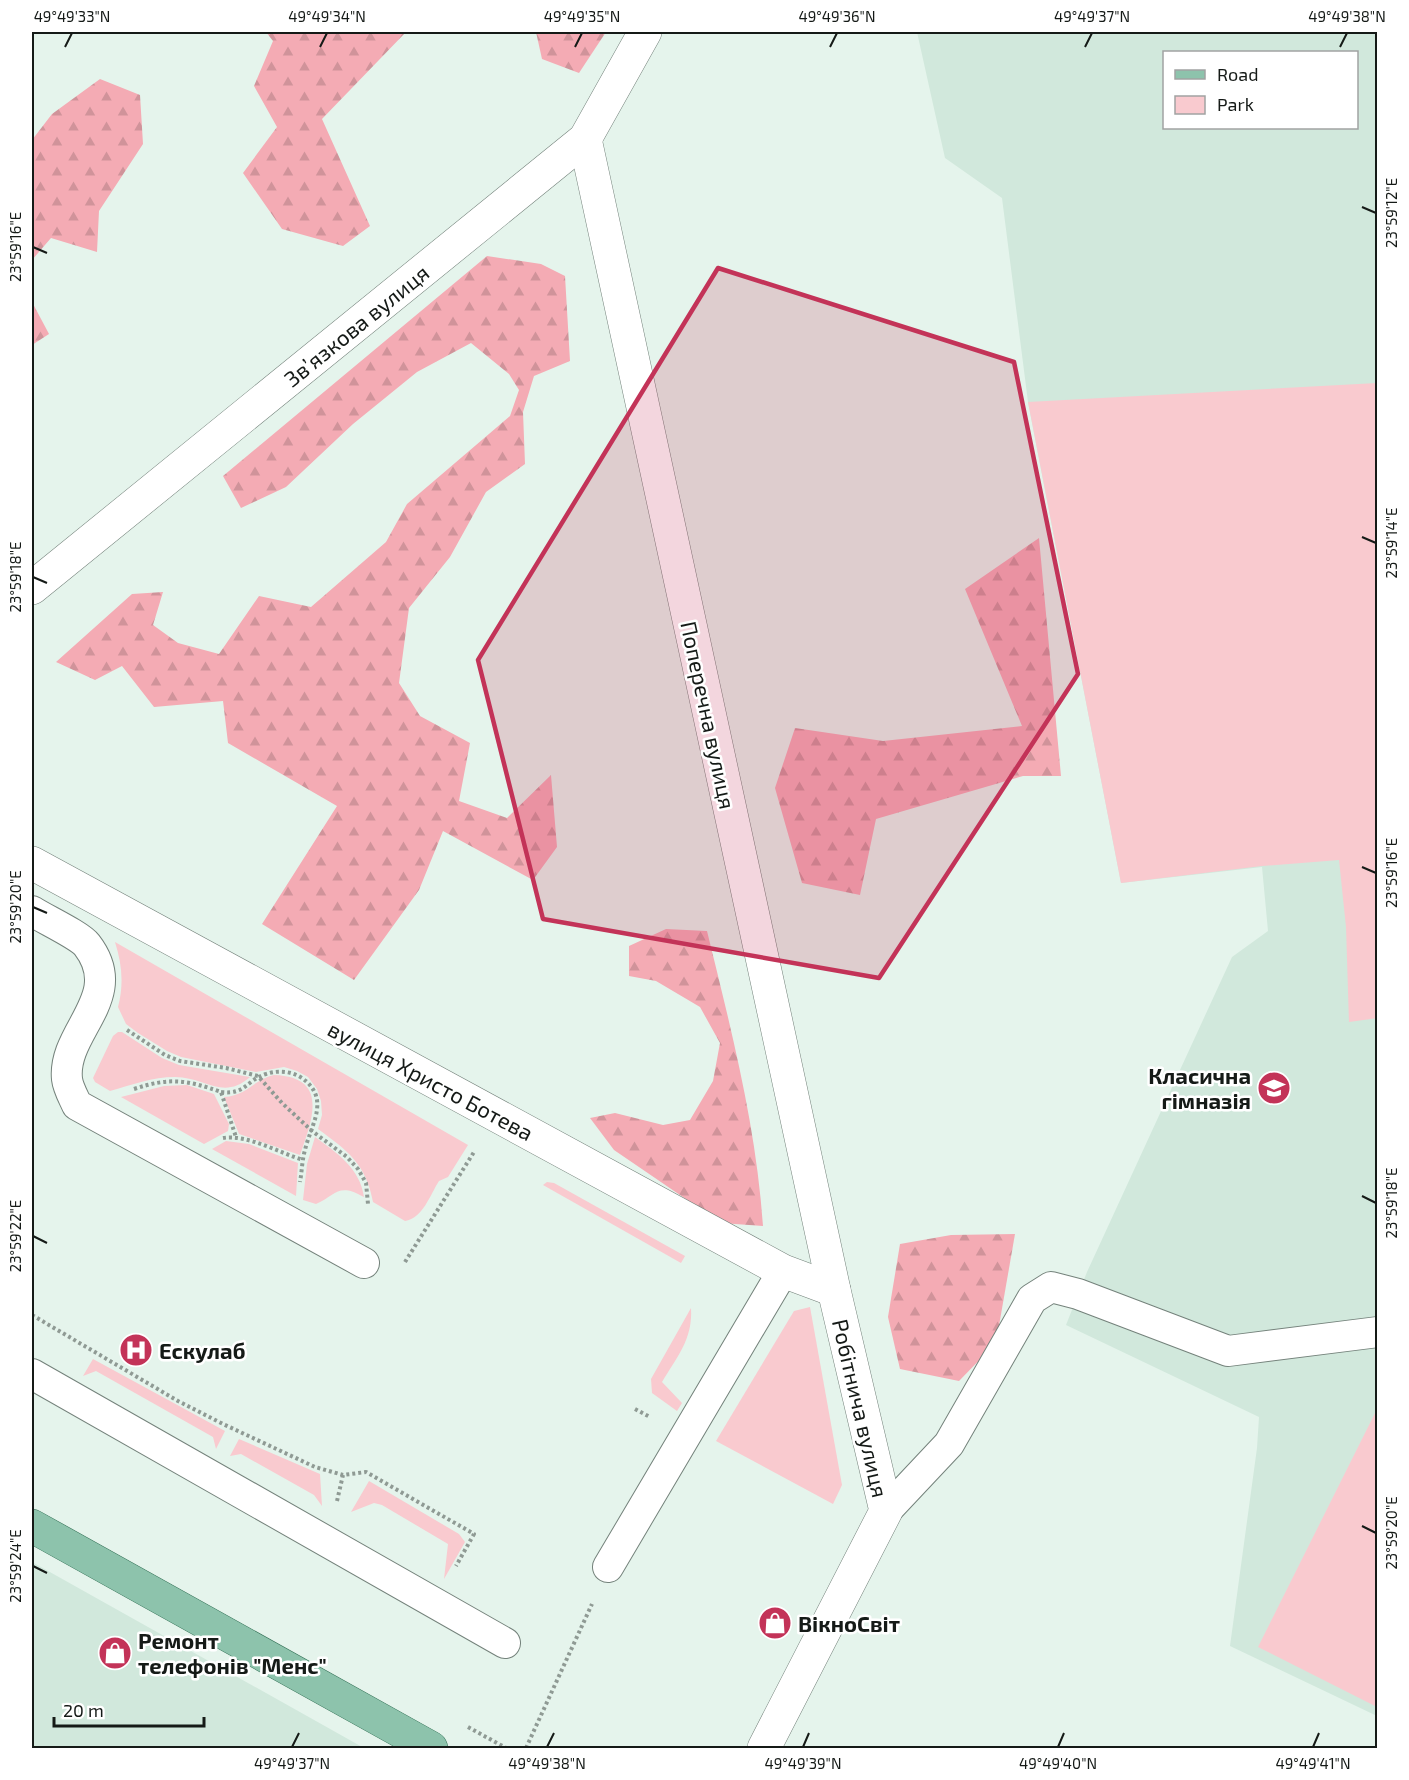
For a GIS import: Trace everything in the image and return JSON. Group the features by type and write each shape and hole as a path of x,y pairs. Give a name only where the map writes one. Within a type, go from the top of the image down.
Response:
{"main road":[{"path":"32,1526 431,1749"}],"street":[{"name":"Звʼязкова вулиця","path":"32,588 585,139 645,32"},
{"name":"Поперечна вулиця","path":"585,139 834,1290"},
{"name":"вулиця Христо Ботева","path":"32,863 783,1271 834,1290"},
{"name":"Робітнича вулиця","path":"764,1749 886,1512 834,1290"}],"lane":[{"path":"32,911 86,944 100,968 98,998 70,1056 67,1080 77,1105 364,1263"},
{"path":"608,1567 783,1271"},
{"path":"886,1512 949,1444 1032,1299 1051,1287 1078,1294 1228,1351 1377,1332"},
{"path":"32,1374 505,1643"}],"path":[{"path":"93,1009 165,1055 180,1061 226,1068 258,1076 312,1131 347,1157 358,1169 366,1183 368,1204"},
{"path":"129,1090 175,1081 188,1081 231,1093 240,1091 258,1076 285,1071 296,1074 314,1090 318,1113 305,1148 300,1192"},
{"path":"221,1092 236,1137"},
{"path":"216,1141 225,1137 236,1137 303,1160"},
{"path":"364,1263 394,1280 477,1147"},
{"path":"32,1316 178,1401 223,1424 315,1467 343,1475 366,1472 474,1534 435,1604"},
{"path":"526,1749 608,1567"}],"highlighted area":[{"path":"718,268 1014,362 1078,674 879,978 543,919 478,660"}],"shaded area":[{"name":"Класична гімназія","path":"917,32 1377,32 1377,1716 1230,1646 1257,1448 1259,1417 1066,1325 1087,1272 1232,957 1268,931 1262,867 1121,883 1028,402 1002,198 945,158"},
{"path":"32,1562 364,1748 32,1748"}],"green space":[{"path":"266,32 406,32 322,119 370,226 343,246 282,229 243,173 277,127 254,86 273,41"},
{"path":"536,32 606,32 579,73 542,59"},
{"path":"100,79 140,95 143,144 99,211 97,252 51,238 32,260 32,140 52,114"},
{"path":"487,256 541,264 565,276 570,361 534,376 523,412 525,464 486,492 450,557 409,608 399,683 420,716 470,743 459,801 507,818 551,775 557,847 533,880 443,831 419,890 354,980 262,924 337,806 228,743 223,701 154,707 122,666 95,680 56,662 132,594 163,592 153,625 178,643 219,654 259,596 311,607 386,542 407,504 510,416 519,390 509,374 471,343 417,372 353,424 286,487 241,508 223,476"},
{"path":"32,302 49,334 32,345"},
{"path":"1377,383 1378,1018 1349,1022 1346,927 1339,860 1262,866 1121,883 1028,402"},
{"path":"1039,538 1061,776 1023,776 876,819 860,895 802,883 775,788 795,728 883,741 1022,726 965,589"},
{"path":"666,929 707,931 749,1114 763,1226 721,1223 614,1150 590,1118 615,1113 663,1125 690,1120 713,1081 720,1043 700,1007 656,981 629,976 629,946"},
{"path":"115,942 468,1145 448,1177 439,1181 421,1211 405,1221 373,1202 366,1178 354,1160 318,1129 322,1115 321,1101 317,1089 308,1077 284,1067 256,1072 181,1057 167,1051 126,1024 118,1007 121,974"},
{"path":"122,1032 162,1058 179,1065 250,1077 240,1084 222,1088 186,1078 167,1077 110,1091 95,1082 93,1078 113,1036"},
{"path":"274,1075 292,1078 303,1083 310,1092 312,1115 300,1155 239,1134 224,1097 239,1093"},
{"path":"187,1085 214,1094 229,1124 228,1131 204,1144 121,1097 164,1086"},
{"path":"315,1137 353,1169 364,1197 343,1190 316,1204 303,1200 307,1164"},
{"path":"226,1141 249,1144 298,1163 296,1196 212,1149"},
{"path":"547,1182 554,1183 685,1256 681,1263 543,1185"},
{"path":"1015,1234 996,1343 959,1381 900,1369 888,1317 900,1244 951,1235"},
{"path":"810,1307 842,1485 833,1504 716,1441 794,1311"},
{"path":"691,1308 687,1338 662,1382 682,1403 677,1411 652,1393 651,1379"},
{"path":"93,1359 225,1431 216,1449 213,1437 96,1371 83,1376"},
{"path":"1377,1409 1377,1707 1258,1647"},
{"path":"239,1439 320,1474 322,1506 314,1495 241,1454 230,1456"},
{"path":"369,1481 459,1534 465,1542 444,1579 448,1544 382,1505 374,1503 351,1512"}],"place":[{"name":"Класична гімназія","path":"1274,1088"},
{"name":"Ескулаб","path":"136,1350"},
{"name":"ВікноСвіт","path":"775,1623"},
{"name":"Ремонт телефонів \"Менс\"","path":"115,1653"}]}
